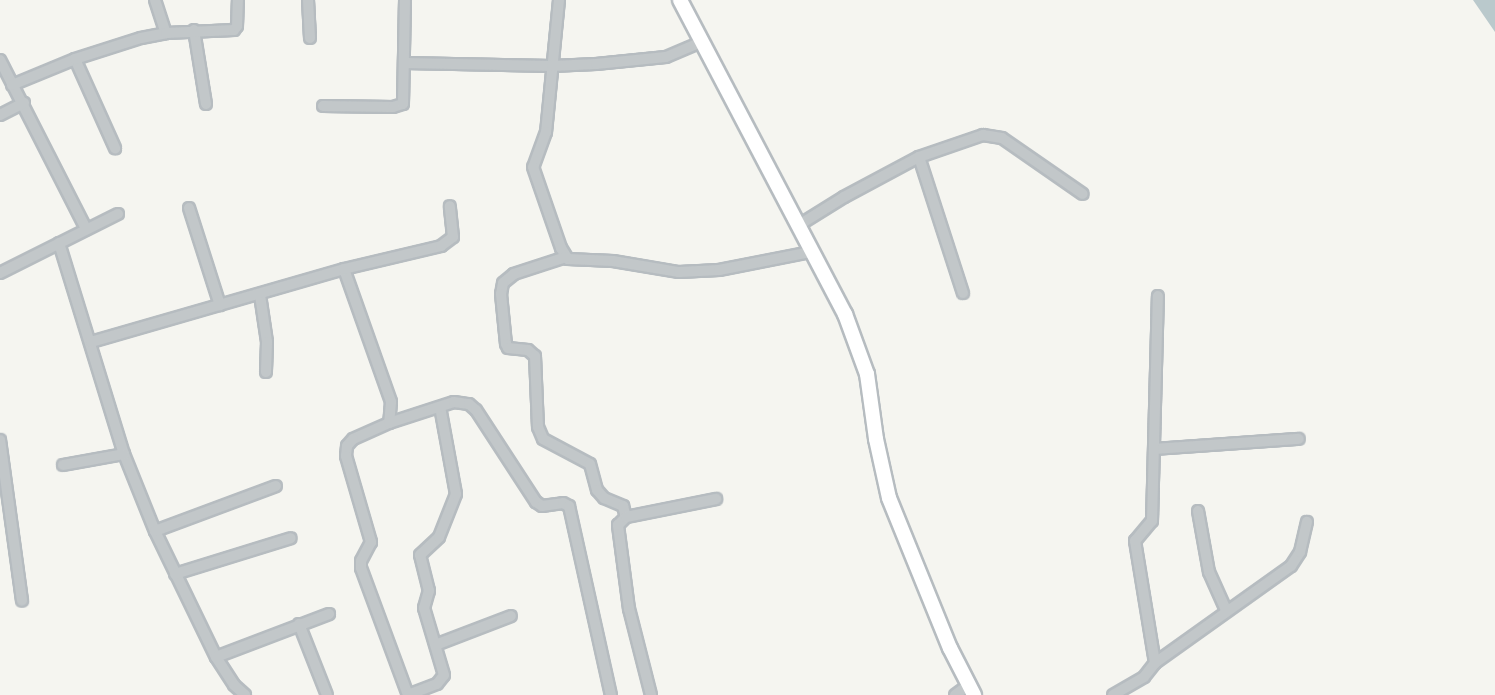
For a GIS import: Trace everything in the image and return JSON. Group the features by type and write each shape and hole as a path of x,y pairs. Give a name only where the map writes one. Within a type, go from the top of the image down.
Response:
{"main road":[{"path":"680,0 845,314 867,374 888,498 945,636 972,690"}],"street":[{"path":"155,0 166,33"},
{"path":"12,85 75,59 166,33 236,28 238,0"},
{"path":"308,0 310,38"},
{"path":"323,106 399,106 405,100 405,0"},
{"path":"559,0 546,132 533,167 533,176 566,257 571,260 613,261 680,272 719,270 811,252"},
{"path":"194,30 206,104"},
{"path":"405,63 552,66 666,57 702,42"},
{"path":"75,59 116,148"},
{"path":"0,60 86,229"},
{"path":"0,114 24,103"},
{"path":"799,225 844,197 919,157 952,143 993,134 1083,194"},
{"path":"919,157 963,293"},
{"path":"91,342 344,269 448,243 453,237 450,205"},
{"path":"189,208 220,305"},
{"path":"0,273 118,214"},
{"path":"59,243 124,454 155,531 216,657 234,685 245,695"},
{"path":"566,257 514,274 503,283 501,294 506,344 508,348 528,350 535,356 538,427 543,439 590,464 597,490 604,498 622,506 626,517"},
{"path":"344,269 391,402 389,423"},
{"path":"260,295 267,342 266,372"},
{"path":"1155,663 1135,541 1152,522 1158,296"},
{"path":"440,407 456,494 439,537 419,555 429,591 425,608 438,644 444,675 437,684 408,695 361,568 361,561 372,542 346,456 347,446 353,439 389,423 440,407 462,401 476,410 536,502 542,506 563,503 569,506 611,695"},
{"path":"1155,449 1299,439"},
{"path":"0,440 22,600"},
{"path":"62,465 124,454"},
{"path":"155,531 276,486"},
{"path":"652,695 632,627 617,530 626,517 716,499"},
{"path":"1198,511 1209,572 1226,610"},
{"path":"1113,695 1144,677 1155,663 1291,566 1300,552 1307,522"},
{"path":"175,575 291,538"},
{"path":"216,657 329,614"},
{"path":"438,644 511,616"},
{"path":"299,624 327,695"},
{"path":"955,695 972,690"}],"shaded area":[{"path":"1473,0 1495,0 1495,32"}]}
